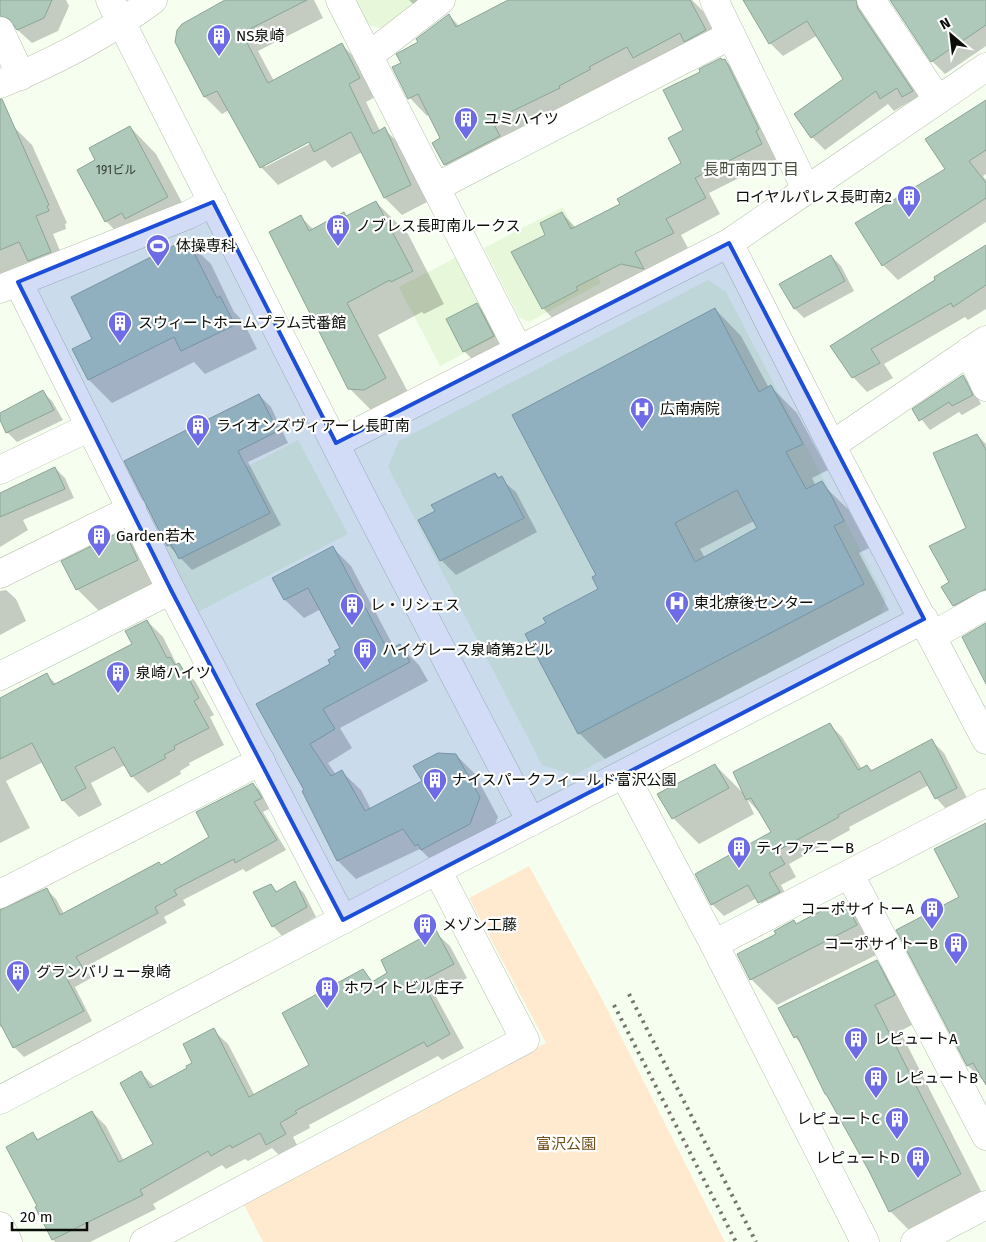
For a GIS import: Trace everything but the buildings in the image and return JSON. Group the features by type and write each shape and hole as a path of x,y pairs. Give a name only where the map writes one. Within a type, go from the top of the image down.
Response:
{"street":[{"path":"0,31 10,80 116,12 152,0"},
{"path":"340,0 370,55 518,349"},
{"path":"370,55 441,0"},
{"path":"714,0 806,190"},
{"path":"871,0 938,100"},
{"path":"116,12 531,822"},
{"path":"436,186 731,35"},
{"path":"336,443 729,243 986,67"},
{"path":"213,202 188,215 9,286 90,427 171,590 343,920"},
{"path":"729,243 986,740"},
{"path":"832,445 977,346 986,387"},
{"path":"0,470 90,427"},
{"path":"0,574 132,509"},
{"path":"0,676 171,590"},
{"path":"0,1100 437,870 624,774 928,627 986,606"},
{"path":"0,894 261,761"},
{"path":"624,774 714,944 865,1242"},
{"path":"714,944 986,803"},
{"path":"144,1242 525,1040 437,870"},
{"path":"850,875 986,1136"},
{"path":"915,1242 986,1205"},
{"path":"0,1226 8,1242"}],"highlighted area":[{"path":"213,202 336,443 729,243 924,619 343,920 171,590 18,282"}],"shaded area":[{"path":"354,0 421,0 385,29 367,25"},
{"path":"563,207 601,283 529,322 519,317 484,248"},
{"path":"459,256 499,335 440,366 399,287"},
{"path":"708,280 726,292 886,599 881,614 574,775 542,765 388,467 399,441"},
{"path":"298,440 348,534 198,612 150,517"}],"green space":[{"name":"富沢公園","path":"529,866 601,997 725,1242 263,1242 243,1203 546,1043 469,898"}],"railway":[{"path":"629,994 756,1242"},
{"path":"614,1005 736,1242"}],"place":[{"name":"NS泉崎","path":"219,57"},
{"name":"ユミハイツ","path":"466,140"},
{"name":"ロイヤルパレス長町南2","path":"909,218"},
{"name":"ノブレス長町南ルークス","path":"338,247"},
{"name":"体操専科","path":"158,267"},
{"name":"スウィートホームプラム弐番館","path":"120,344"},
{"name":"広南病院","path":"642,430"},
{"name":"ライオンズヴィアーレ長町南","path":"198,447"},
{"name":"Garden若木","path":"99,557"},
{"name":"東北療後センター","path":"677,624"},
{"name":"レ・リシェス","path":"352,626"},
{"name":"ハイグレース泉崎第2ビル","path":"365,671"},
{"name":"泉崎ハイツ","path":"118,694"},
{"name":"ナイスパークフィールド富沢公園","path":"435,801"},
{"name":"ティファニーB","path":"739,869"},
{"name":"コーポサイトーA","path":"932,930"},
{"name":"メゾン工藤","path":"425,946"},
{"name":"コーポサイトーB","path":"956,965"},
{"name":"グランバリュー泉崎","path":"18,993"},
{"name":"ホワイトビル庄子","path":"327,1009"},
{"name":"レピュートA","path":"856,1060"},
{"name":"レピュートB","path":"876,1099"},
{"name":"レピュートC","path":"897,1140"},
{"name":"レピュートD","path":"918,1179"}],"district":[{"name":"長町南四丁目","path":"751,169"}]}
